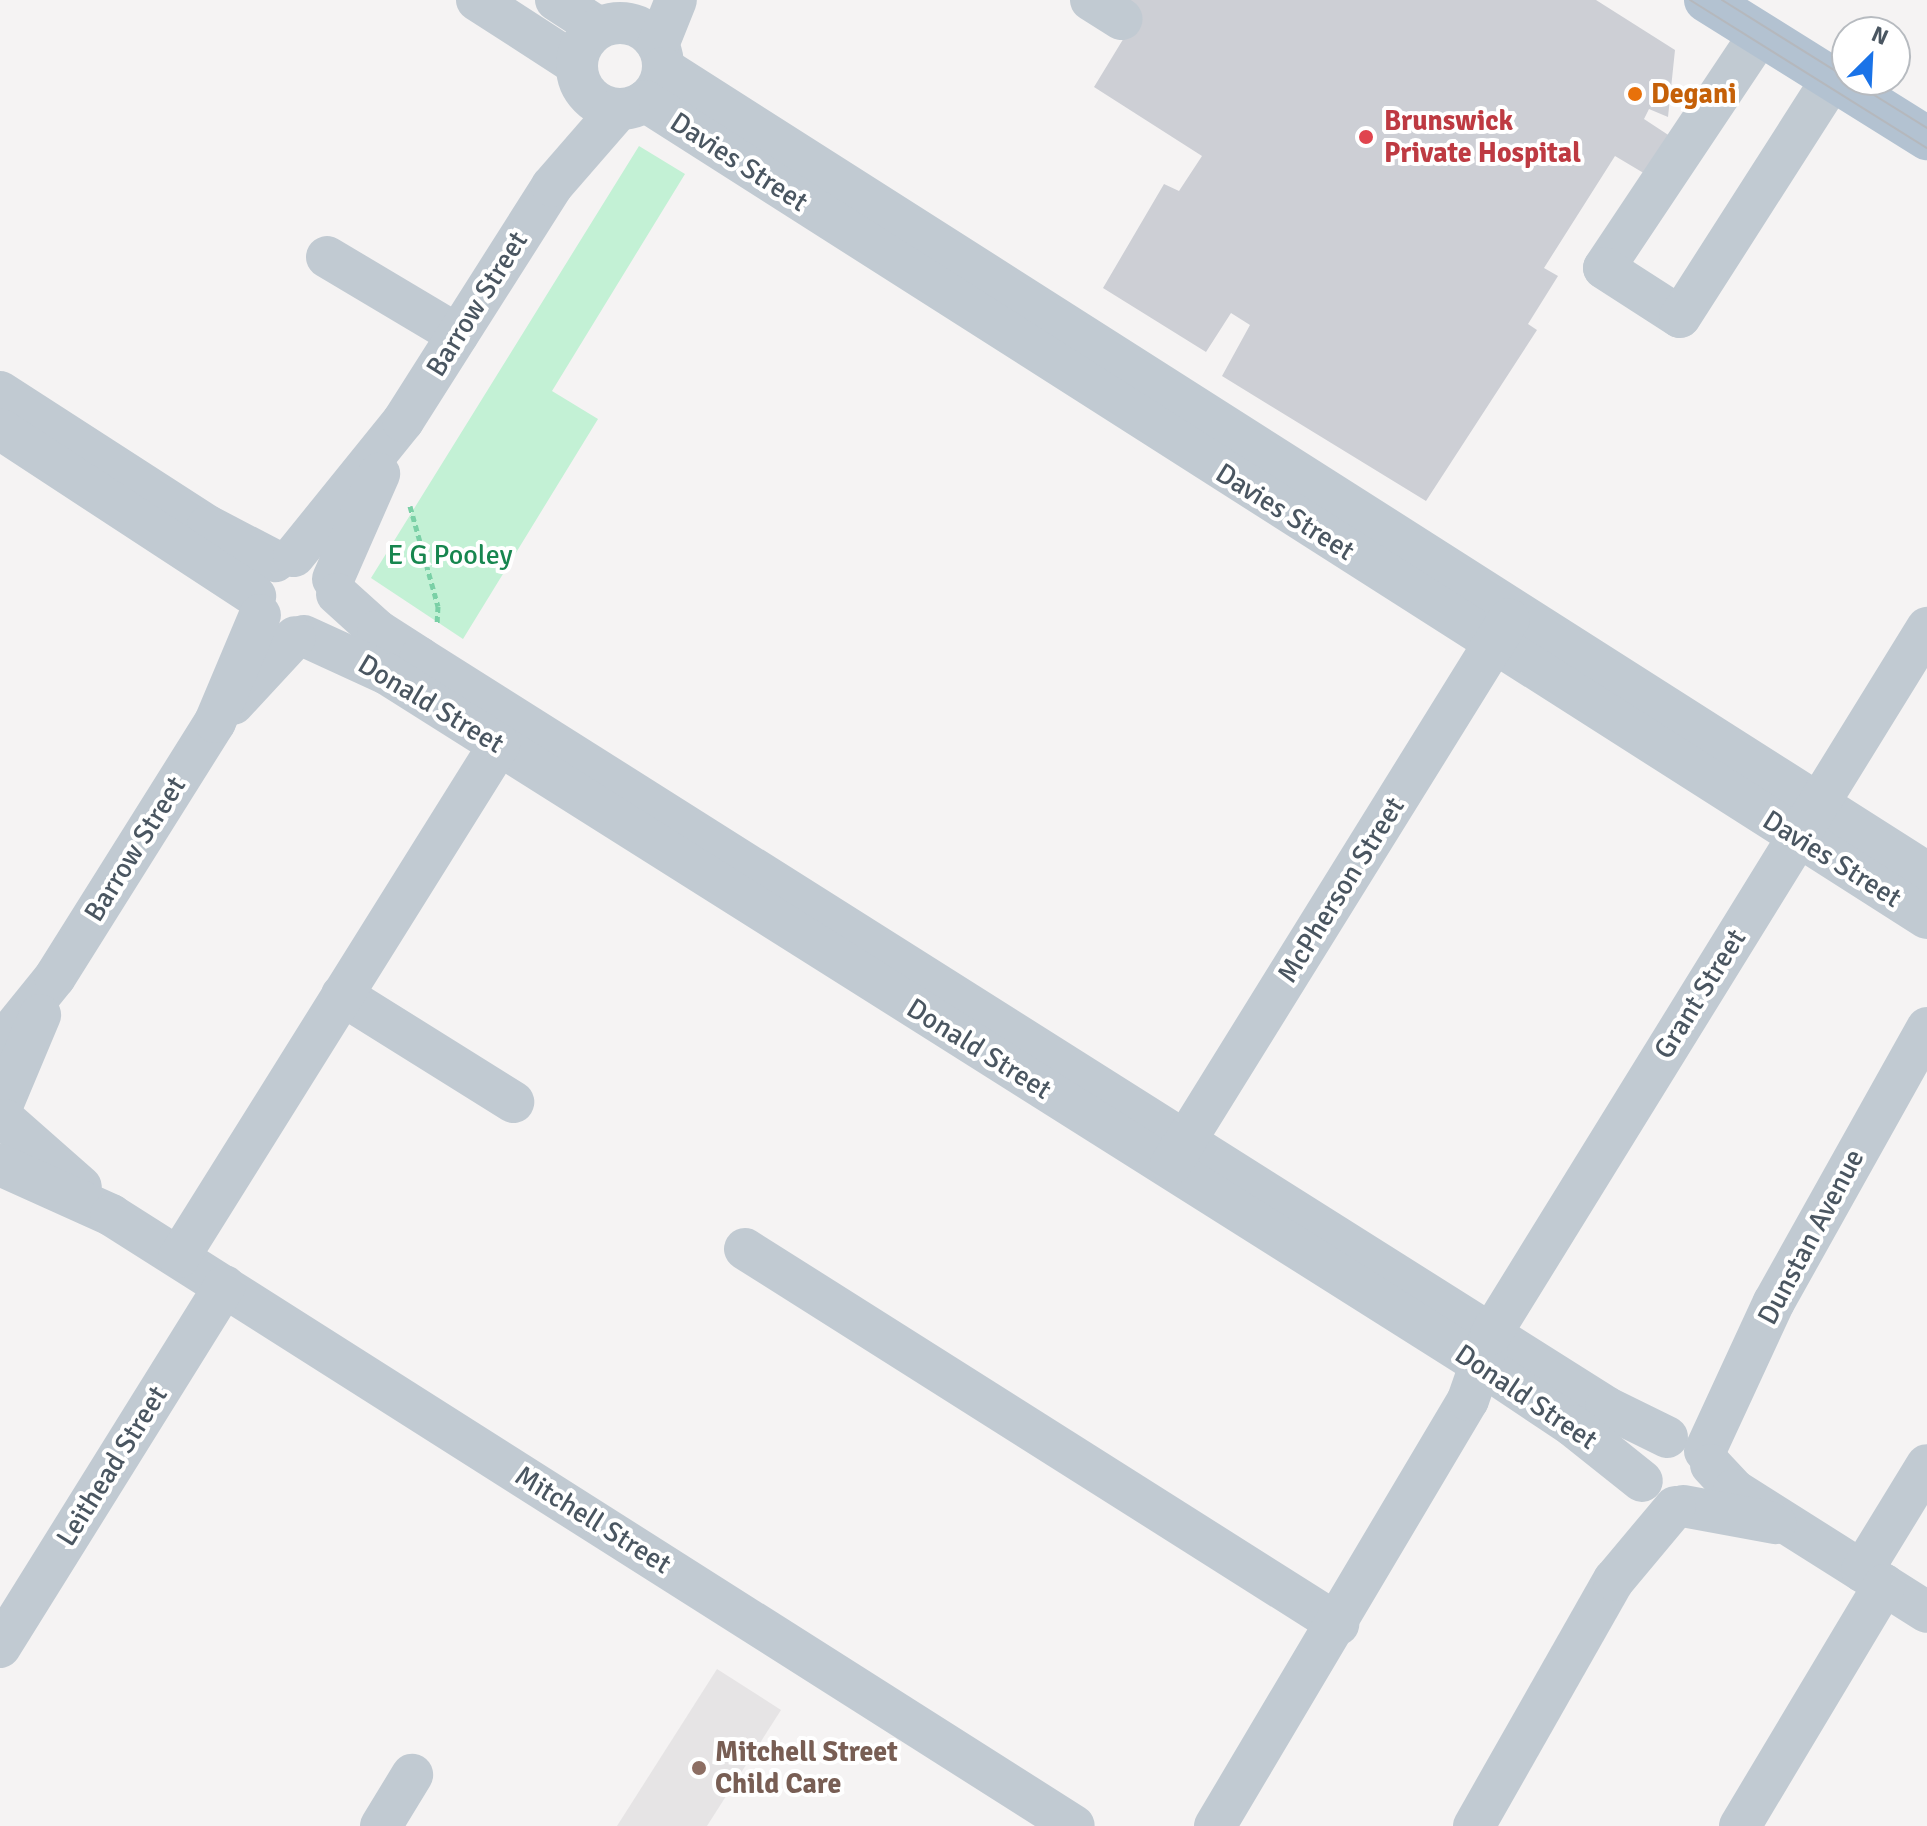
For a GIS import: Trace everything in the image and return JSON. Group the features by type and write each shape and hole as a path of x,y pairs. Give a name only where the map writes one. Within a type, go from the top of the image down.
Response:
{"main road":[{"path":"1706,0 1831,78"},
{"path":"1859,96 1927,138"}],"street":[{"path":"477,0 579,74 597,102 646,81 643,29 621,17 556,0"},
{"name":"Barrow Street","path":"0,1045 55,977 215,722 271,582 403,421 552,186 646,81 676,0"},
{"path":"579,74 587,37 621,17"},
{"path":"1760,34 1604,268 1680,317 1831,81"},
{"name":"Barrow Street","path":"552,186 579,74"},
{"name":"Davies Street","path":"646,81 1807,820 1927,918"},
{"path":"327,257 458,335"},
{"path":"0,392 208,526 271,582 274,631 300,637 332,616 335,586 317,561 271,582"},
{"name":"Barrow Street","path":"335,586 403,421"},
{"path":"0,429 271,582"},
{"name":"Donald Street","path":"335,586 378,631 427,635 1177,1155"},
{"name":"McPherson Street","path":"1177,1155 1504,627"},
{"name":"Grant Street","path":"1215,1826 1338,1624 1468,1400 1485,1349 1927,628"},
{"name":"Barrow Street","path":"215,722 300,637"},
{"name":"Donald Street","path":"300,637 387,674 1177,1155 1485,1349 1694,1451 1734,1490 1927,1612"},
{"path":"179,1257 499,745"},
{"name":"Davies Street","path":"1807,820 1927,873"},
{"name":"Barrow Street","path":"2,1119 55,977"},
{"path":"342,995 513,1102"},
{"name":"Dunstan Avenue","path":"1694,1451 1927,1028"},
{"name":"Mitchell Street","path":"2,1119 111,1215"},
{"name":"Mitchell Street","path":"0,1165 111,1215 1074,1826"},
{"path":"745,1249 1338,1624"},
{"name":"Leithead Street","path":"0,1647 225,1286"},
{"name":"Donald Street","path":"1485,1349 1642,1481"},
{"path":"1474,1826 1614,1580 1679,1506 1702,1496 1694,1451 1648,1449 1642,1481 1654,1499 1679,1506"},
{"path":"1740,1826 1873,1578 1927,1465"},
{"name":"Donald Street","path":"1679,1506 1792,1525"},
{"path":"381,1826 412,1775"}],"path":[{"path":"404,515 412,502 438,606 427,635"}],"shaded area":[{"name":"Mitchell Street Child Care","path":"717,1669 781,1710 707,1826 617,1826"}],"green space":[{"name":"E G Pooley","path":"639,146 685,174 552,391 598,419 463,639 371,578"}],"building":[{"path":"1099,0 1596,0 1675,50 1668,117 1649,109 1644,119 1682,144 1657,181 1615,156 1544,268 1558,276 1528,324 1537,330 1426,501 1222,376 1250,325 1231,313 1206,352 1103,288 1164,184 1179,191 1202,156 1094,87 1133,23"}],"tram line":[{"path":"1690,0 1927,148"},
{"path":"1722,0 1831,68"},
{"path":"1876,96 1927,128"}],"place":[{"name":"Degani","path":"1635,94"},
{"name":"Brunswick Private Hospital","path":"1366,137"},
{"name":"Mitchell Street Child Care","path":"699,1768"}]}
